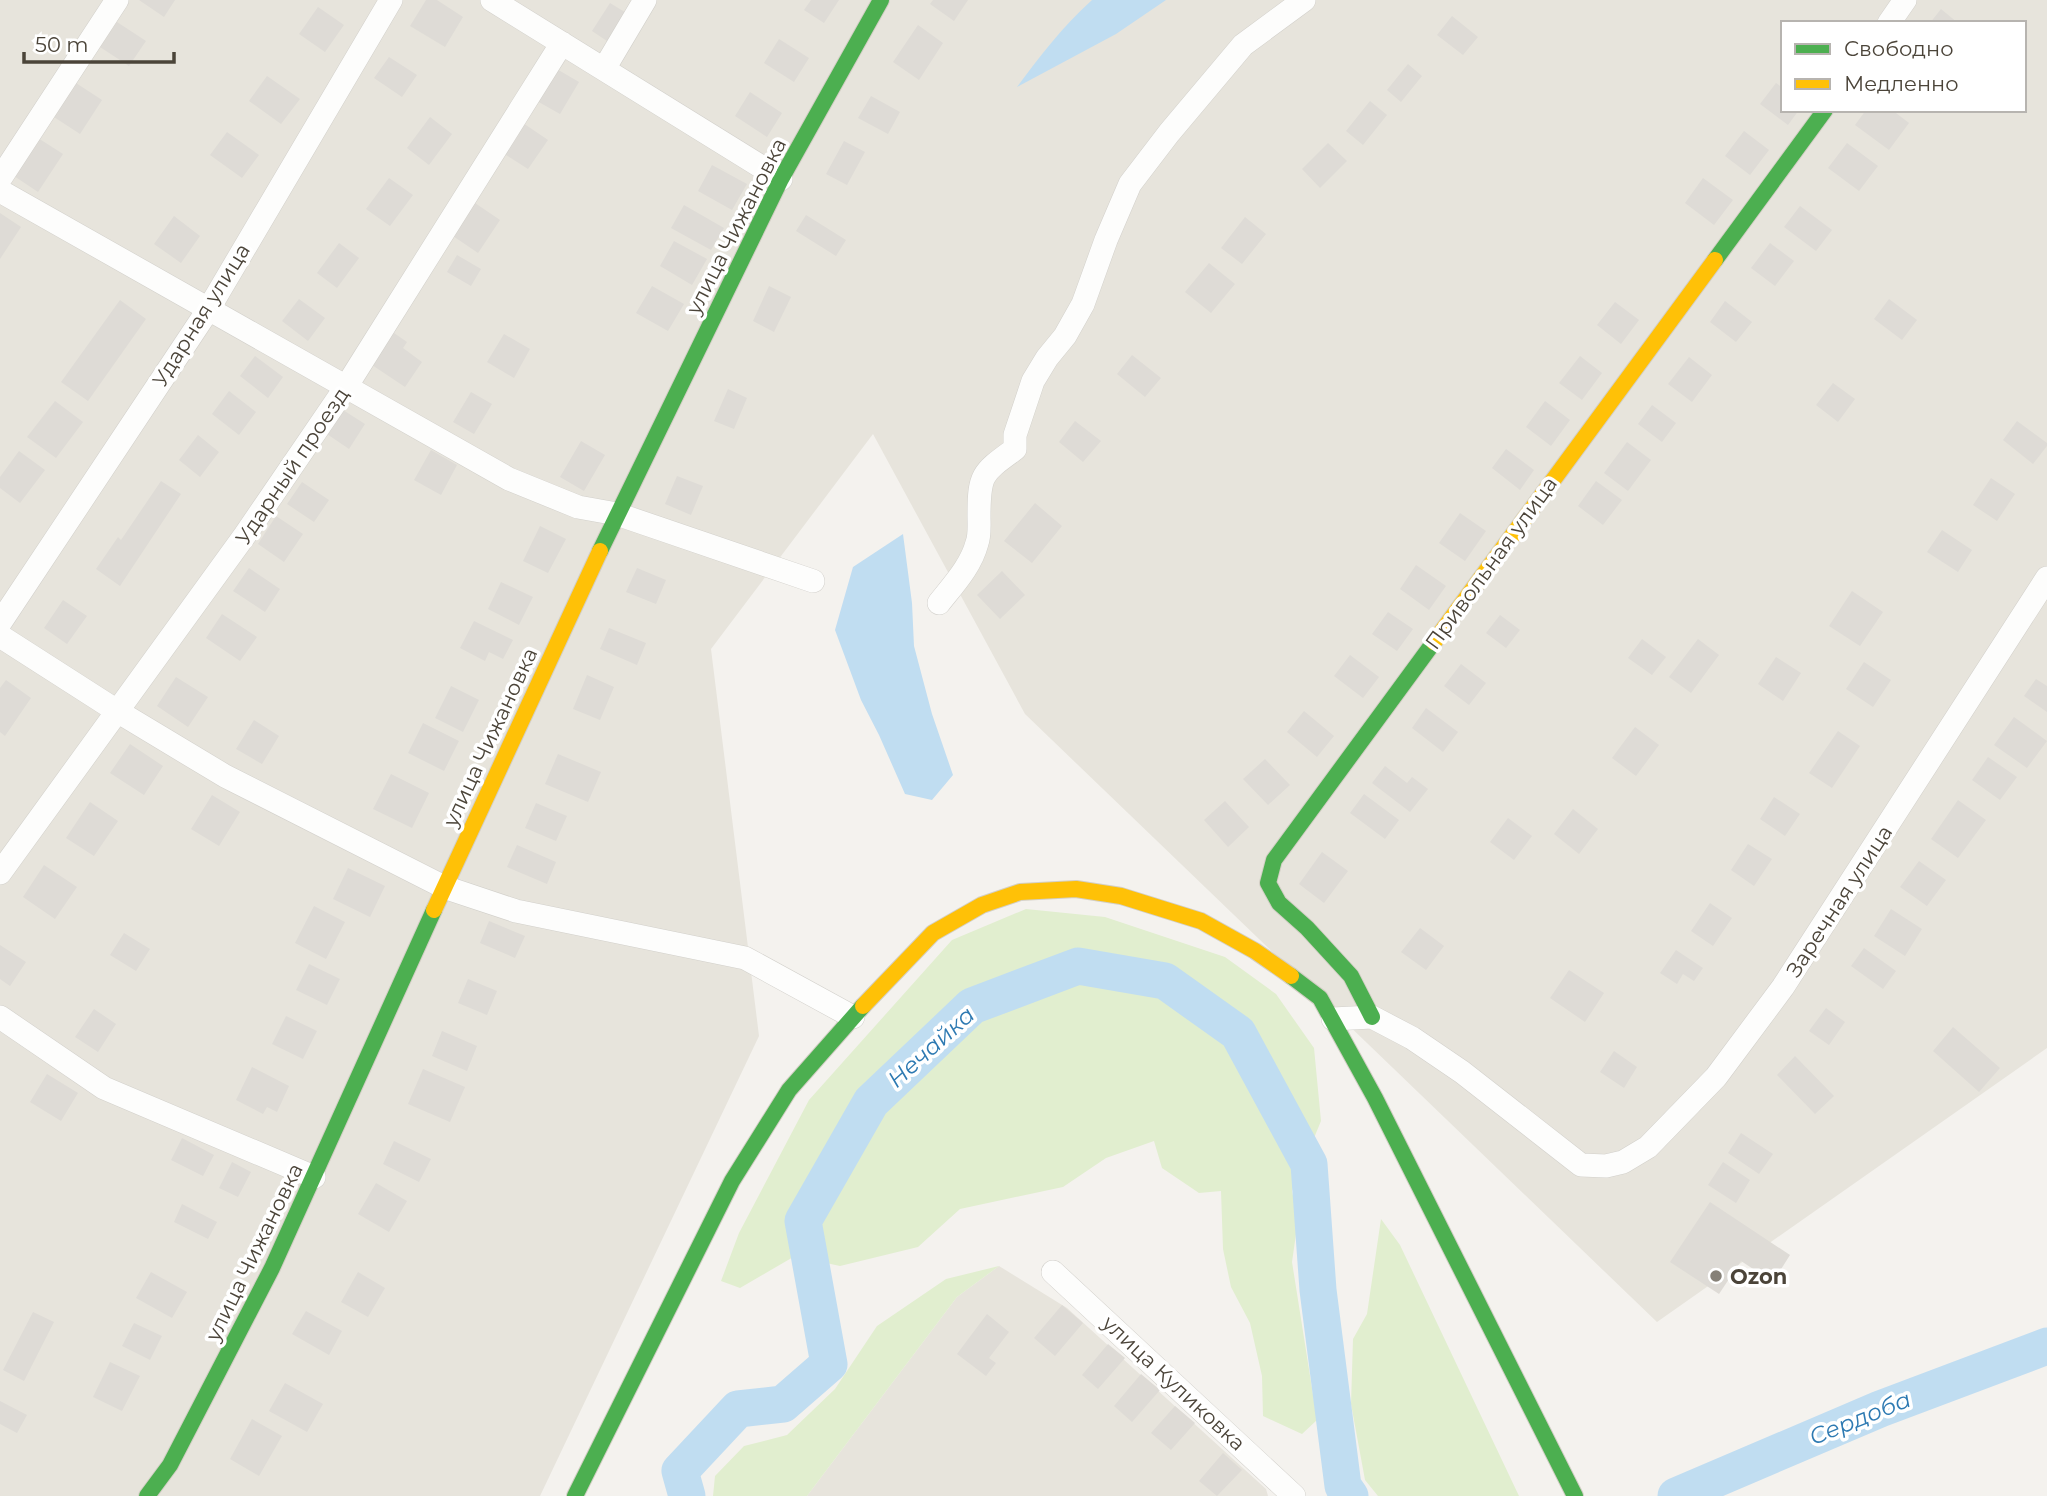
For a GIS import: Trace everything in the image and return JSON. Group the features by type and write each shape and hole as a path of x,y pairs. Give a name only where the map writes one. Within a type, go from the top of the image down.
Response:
{"street":[{"path":"0,179 117,0"},
{"name":"Ударная улица","path":"0,623 208,310 391,0"},
{"path":"492,0 781,179"},
{"path":"604,69 645,0"},
{"name":"улица Чижановка","path":"147,1496 170,1465 272,1268 444,887 617,514 781,179 881,0"},
{"path":"939,603 971,561 975,550 982,479 991,467 1015,449 1014,435 1033,381 1065,336 1083,304 1130,184 1243,45 1304,0"},
{"path":"1890,21 1905,0"},
{"name":"Ударный проезд","path":"0,873 245,535 346,387 562,43"},
{"name":"Привольная улица","path":"1372,1017 1351,976 1307,928 1279,903 1268,883 1274,860 1824,112"},
{"path":"0,191 509,479 578,507 617,514 813,580"},
{"name":"Заречная улица","path":"1372,1017 1412,1038 1462,1072 1581,1165 1606,1166 1623,1162 1648,1147 1716,1077 1783,987 2047,578"},
{"path":"0,636 225,776 444,887 516,911 745,958 853,1017"},
{"path":"575,1496 732,1181 789,1090 853,1017 933,933 982,905 1020,892 1076,889 1122,896 1201,921 1255,951 1320,998 1374,1098 1574,1496"},
{"path":"0,1017 104,1088 314,1177"},
{"path":"1333,1019 1372,1017"},
{"name":"улица Куликовка","path":"1053,1272 1294,1496"}],"shaded area":[{"path":"0,0 2047,0 2047,1048 1657,1322 1025,714 873,434 711,649 759,1036 540,1496 0,1496"},
{"path":"999,1266 1067,1308 1266,1489 1268,1496 807,1496 957,1297"}],"green space":[{"path":"1026,909 1105,917 1225,957 1276,994 1314,1048 1321,1121 1292,1191 1298,1220 1292,1262 1317,1420 1302,1434 1263,1416 1262,1376 1250,1323 1231,1287 1223,1249 1221,1191 1199,1193 1162,1168 1154,1141 1106,1158 1063,1187 960,1209 918,1247 840,1266 795,1256 740,1288 721,1281 739,1233 809,1100 952,940"},
{"path":"1381,1219 1400,1245 1519,1496 1378,1496 1365,1480 1351,1404 1353,1339 1367,1314"},
{"path":"999,1266 957,1297 807,1496 713,1496 715,1476 744,1446 787,1435 835,1389 877,1326 946,1279"}],"water":[{"path":"1092,0 1166,0 1116,34 1017,87 1043,53"},
{"path":"903,534 912,603 914,646 932,714 953,775 932,800 905,794 861,700 835,630 853,567"}],"building":[{"path":"139,0 175,0 164,17"},
{"path":"426,0 437,0 463,17 445,47 410,26"},
{"path":"811,0 839,0 824,23 804,10"},
{"path":"933,0 968,0 954,21 930,4"},
{"path":"610,3 628,14 610,43 592,31"},
{"path":"318,7 344,25 325,52 299,34"},
{"path":"1941,9 1956,21 1932,21"},
{"path":"1452,16 1478,37 1463,55 1437,35"},
{"path":"117,22 146,41 129,66 100,47"},
{"path":"918,25 943,43 919,80 893,62"},
{"path":"779,39 809,58 794,82 764,63"},
{"path":"389,57 417,75 402,97 374,78"},
{"path":"1408,64 1422,76 1401,102 1387,90"},
{"path":"555,68 579,82 560,114 537,101"},
{"path":"267,76 300,99 281,124 249,101"},
{"path":"76,83 102,100 80,134 54,117"},
{"path":"1776,83 1781,87 1781,112 1798,112 1788,125 1760,104"},
{"path":"750,92 782,113 767,137 735,116"},
{"path":"871,96 900,112 888,134 858,118"},
{"path":"1370,101 1387,115 1363,145 1346,131"},
{"path":"1865,112 1895,112 1909,123 1889,150 1855,125"},
{"path":"430,117 452,134 429,165 407,148"},
{"path":"523,123 548,140 528,169 503,153"},
{"path":"1744,131 1769,150 1750,175 1725,156"},
{"path":"227,132 259,155 242,178 210,155"},
{"path":"38,138 63,154 38,192 14,176"},
{"path":"844,141 865,152 847,185 826,174"},
{"path":"1328,143 1347,161 1320,188 1302,169"},
{"path":"1847,143 1878,166 1859,191 1828,168"},
{"path":"712,165 747,184 732,210 698,191"},
{"path":"389,178 413,195 390,226 366,209"},
{"path":"1703,178 1733,200 1714,225 1685,203"},
{"path":"475,203 500,220 478,253 453,236"},
{"path":"684,205 724,228 711,250 671,228"},
{"path":"1800,206 1832,230 1816,251 1784,227"},
{"path":"0,213 21,227 0,259"},
{"path":"806,215 846,240 836,256 796,231"},
{"path":"174,216 200,236 181,263 154,244"},
{"path":"1245,217 1266,234 1242,264 1221,248"},
{"path":"674,241 707,259 692,285 660,266"},
{"path":"339,243 359,258 337,288 317,273"},
{"path":"1770,243 1794,261 1775,286 1751,268"},
{"path":"457,255 481,269 471,286 447,272"},
{"path":"1209,263 1235,284 1211,313 1185,292"},
{"path":"652,286 684,304 668,331 636,313"},
{"path":"769,286 791,297 774,332 753,321"},
{"path":"299,299 325,318 308,341 282,321"},
{"path":"1889,299 1917,320 1902,340 1874,319"},
{"path":"120,300 146,319 88,401 61,382"},
{"path":"1725,301 1752,322 1736,342 1710,322"},
{"path":"1615,302 1639,320 1621,344 1597,325"},
{"path":"394,333 407,342 403,348 422,362 405,387 372,365"},
{"path":"504,334 530,349 514,378 487,362"},
{"path":"1132,355 1161,378 1145,397 1117,374"},
{"path":"255,356 283,377 268,398 240,376"},
{"path":"1580,356 1602,373 1582,400 1559,383"},
{"path":"1689,357 1712,375 1692,402 1668,384"},
{"path":"1833,383 1855,399 1838,422 1816,405"},
{"path":"728,389 747,398 734,429 714,421"},
{"path":"229,391 256,412 239,435 212,414"},
{"path":"471,392 492,404 474,434 453,422"},
{"path":"55,401 83,422 56,458 27,437"},
{"path":"1545,401 1570,420 1551,446 1526,427"},
{"path":"1652,405 1676,423 1662,442 1638,424"},
{"path":"343,410 365,424 349,449 327,434"},
{"path":"1075,421 1101,441 1083,462 1059,442"},
{"path":"2017,421 2047,443 2033,464 2003,440"},
{"path":"198,435 219,452 200,477 179,460"},
{"path":"581,441 605,455 584,491 560,477"},
{"path":"1627,442 1651,460 1628,491 1604,473"},
{"path":"1506,449 1534,470 1520,490 1492,468"},
{"path":"431,450 457,465 441,495 414,480"},
{"path":"19,451 45,470 20,503 0,488 0,477"},
{"path":"677,476 703,486 691,515 665,504"},
{"path":"1991,478 2015,494 1997,521 1973,505"},
{"path":"161,481 181,494 120,586 96,569 118,537 121,540"},
{"path":"1596,481 1622,500 1603,525 1578,506"},
{"path":"302,482 329,500 314,522 287,504"},
{"path":"1035,503 1062,526 1032,563 1004,541"},
{"path":"1460,513 1486,531 1465,561 1439,543"},
{"path":"276,516 303,534 284,562 258,544"},
{"path":"540,526 566,539 548,573 523,561"},
{"path":"1942,530 1972,550 1958,572 1927,552"},
{"path":"1416,565 1446,586 1429,610 1400,589"},
{"path":"249,568 280,589 265,612 233,591"},
{"path":"637,568 666,580 656,604 626,592"},
{"path":"1002,571 1025,595 1000,619 977,595"},
{"path":"501,582 533,597 519,625 488,609"},
{"path":"1852,591 1883,612 1860,646 1829,626"},
{"path":"63,600 87,616 67,644 44,628"},
{"path":"1388,612 1413,629 1397,651 1372,634"},
{"path":"222,614 257,637 240,661 206,638"},
{"path":"1500,615 1520,630 1506,648 1486,633"},
{"path":"474,621 513,640 503,659 489,652 485,661 460,648"},
{"path":"609,628 646,643 637,665 600,649"},
{"path":"1642,639 1666,657 1652,675 1628,658"},
{"path":"1698,639 1719,655 1691,693 1669,677"},
{"path":"1350,655 1379,677 1363,698 1334,676"},
{"path":"1776,657 1801,673 1783,701 1758,684"},
{"path":"1864,662 1891,680 1873,707 1846,689"},
{"path":"1461,664 1486,683 1469,705 1444,686"},
{"path":"587,675 614,687 600,720 573,709"},
{"path":"176,677 208,697 188,727 157,706"},
{"path":"2036,679 2047,686 2047,712 2024,696"},
{"path":"6,680 31,698 5,736 0,732 0,688"},
{"path":"451,686 479,700 463,732 435,718"},
{"path":"1426,708 1458,732 1443,752 1412,728"},
{"path":"1304,711 1334,736 1317,757 1287,732"},
{"path":"2014,717 2047,741 2027,768 1994,745"},
{"path":"254,720 279,736 262,764 236,749"},
{"path":"423,723 459,741 444,771 408,753"},
{"path":"1635,727 1659,745 1636,776 1612,758"},
{"path":"1838,731 1860,746 1832,788 1809,773"},
{"path":"130,744 163,766 144,795 110,773"},
{"path":"558,754 601,772 588,802 545,784"},
{"path":"1988,757 2017,777 2000,800 1972,780"},
{"path":"1265,759 1290,785 1268,805 1243,779"},
{"path":"1385,766 1407,783 1412,777 1428,789 1410,812 1372,783"},
{"path":"391,774 429,793 412,828 373,809"},
{"path":"1364,794 1399,820 1385,839 1350,813"},
{"path":"212,795 240,812 219,846 191,829"},
{"path":"1774,797 1800,814 1785,836 1760,819"},
{"path":"1958,800 1986,820 1958,858 1931,839"},
{"path":"1225,801 1249,827 1228,847 1204,820"},
{"path":"90,802 118,821 94,856 66,838"},
{"path":"536,803 567,816 556,841 525,828"},
{"path":"1573,809 1598,829 1579,854 1554,834"},
{"path":"1508,818 1532,836 1514,860 1490,842"},
{"path":"1748,844 1772,859 1754,886 1731,870"},
{"path":"517,845 556,862 547,884 507,867"},
{"path":"1322,852 1348,871 1324,903 1299,884"},
{"path":"1919,861 1946,880 1927,906 1900,887"},
{"path":"44,865 77,887 55,919 23,897"},
{"path":"348,868 385,886 370,917 333,899"},
{"path":"1710,903 1732,918 1713,946 1691,931"},
{"path":"314,906 345,922 326,959 295,943"},
{"path":"1891,909 1922,929 1905,956 1874,936"},
{"path":"489,921 525,936 515,958 480,943"},
{"path":"1420,928 1444,946 1426,970 1401,952"},
{"path":"124,933 150,949 136,971 110,955"},
{"path":"0,945 26,962 10,986 0,979"},
{"path":"1864,948 1896,971 1883,989 1851,966"},
{"path":"1676,950 1703,968 1694,981 1683,974 1677,984 1660,973"},
{"path":"309,964 340,979 327,1005 296,990"},
{"path":"1569,970 1604,993 1585,1022 1550,998"},
{"path":"468,979 497,991 487,1015 458,1003"},
{"path":"1826,1008 1845,1022 1829,1045 1809,1031"},
{"path":"94,1009 116,1024 98,1052 75,1037"},
{"path":"286,1016 317,1031 303,1059 272,1044"},
{"path":"1953,1027 2000,1068 1979,1092 1933,1051"},
{"path":"442,1031 477,1046 467,1071 432,1056"},
{"path":"1614,1051 1637,1067 1624,1088 1600,1072"},
{"path":"1795,1056 1834,1096 1815,1114 1777,1075"},
{"path":"252,1067 289,1086 277,1112 267,1107 263,1114 236,1100"},
{"path":"423,1069 465,1087 450,1122 408,1104"},
{"path":"47,1074 78,1093 61,1121 30,1102"},
{"path":"1741,1133 1773,1154 1759,1174 1728,1153"},
{"path":"182,1138 214,1155 203,1176 171,1160"},
{"path":"394,1141 431,1159 419,1182 383,1164"},
{"path":"232,1162 251,1172 238,1197 219,1188"},
{"path":"1723,1162 1750,1180 1736,1203 1708,1185"},
{"path":"376,1183 407,1201 389,1232 358,1214"},
{"path":"1710,1202 1790,1255 1773,1282 1741,1261 1719,1294 1670,1262"},
{"path":"182,1204 217,1222 208,1239 174,1222"},
{"path":"151,1272 187,1292 172,1318 136,1298"},
{"path":"358,1272 385,1288 368,1317 341,1302"},
{"path":"1062,1305 1083,1323 1055,1356 1034,1338"},
{"path":"306,1311 342,1331 329,1355 292,1334"},
{"path":"33,1312 54,1322 24,1381 3,1370"},
{"path":"987,1314 1009,1332 989,1358 996,1363 986,1376 957,1354"},
{"path":"134,1323 162,1336 150,1360 122,1346"},
{"path":"1108,1344 1125,1358 1098,1389 1082,1375"},
{"path":"110,1362 140,1376 122,1411 93,1397"},
{"path":"1141,1374 1160,1390 1132,1422 1114,1406"},
{"path":"285,1383 323,1404 307,1432 269,1411"},
{"path":"0,1401 27,1415 17,1433 0,1424"},
{"path":"1175,1406 1195,1423 1171,1450 1151,1433"},
{"path":"252,1419 282,1436 259,1476 230,1459"},
{"path":"1223,1453 1242,1470 1217,1496 1199,1481"}],"waterway":[{"name":"Нечайка","path":"687,1496 680,1471 738,1409 783,1404 829,1364 803,1221 871,1102 972,1006 1078,966 1165,981 1238,1033 1309,1164 1318,1290 1343,1486 1350,1496"},
{"name":"Сердоба","path":"1676,1496 1880,1409 2047,1346"}],"traffic: fast":[{"path":"600,551 781,179 881,0"},
{"path":"1715,260 1824,112"},
{"path":"1372,1017 1351,976 1307,928 1279,903 1268,883 1274,860 1434,642"},
{"path":"147,1496 170,1465 272,1268 434,910"},
{"path":"1291,976 1320,998 1375,1098 1575,1496"},
{"path":"575,1496 732,1181 789,1090 863,1006"}],"traffic: slow":[{"path":"1434,642 1715,260"},
{"path":"434,910 600,551"},
{"path":"863,1006 933,933 982,905 1020,892 1076,889 1121,896 1201,921 1255,951 1291,976"}],"place":[{"name":"Ozon","path":"1716,1276"}]}
